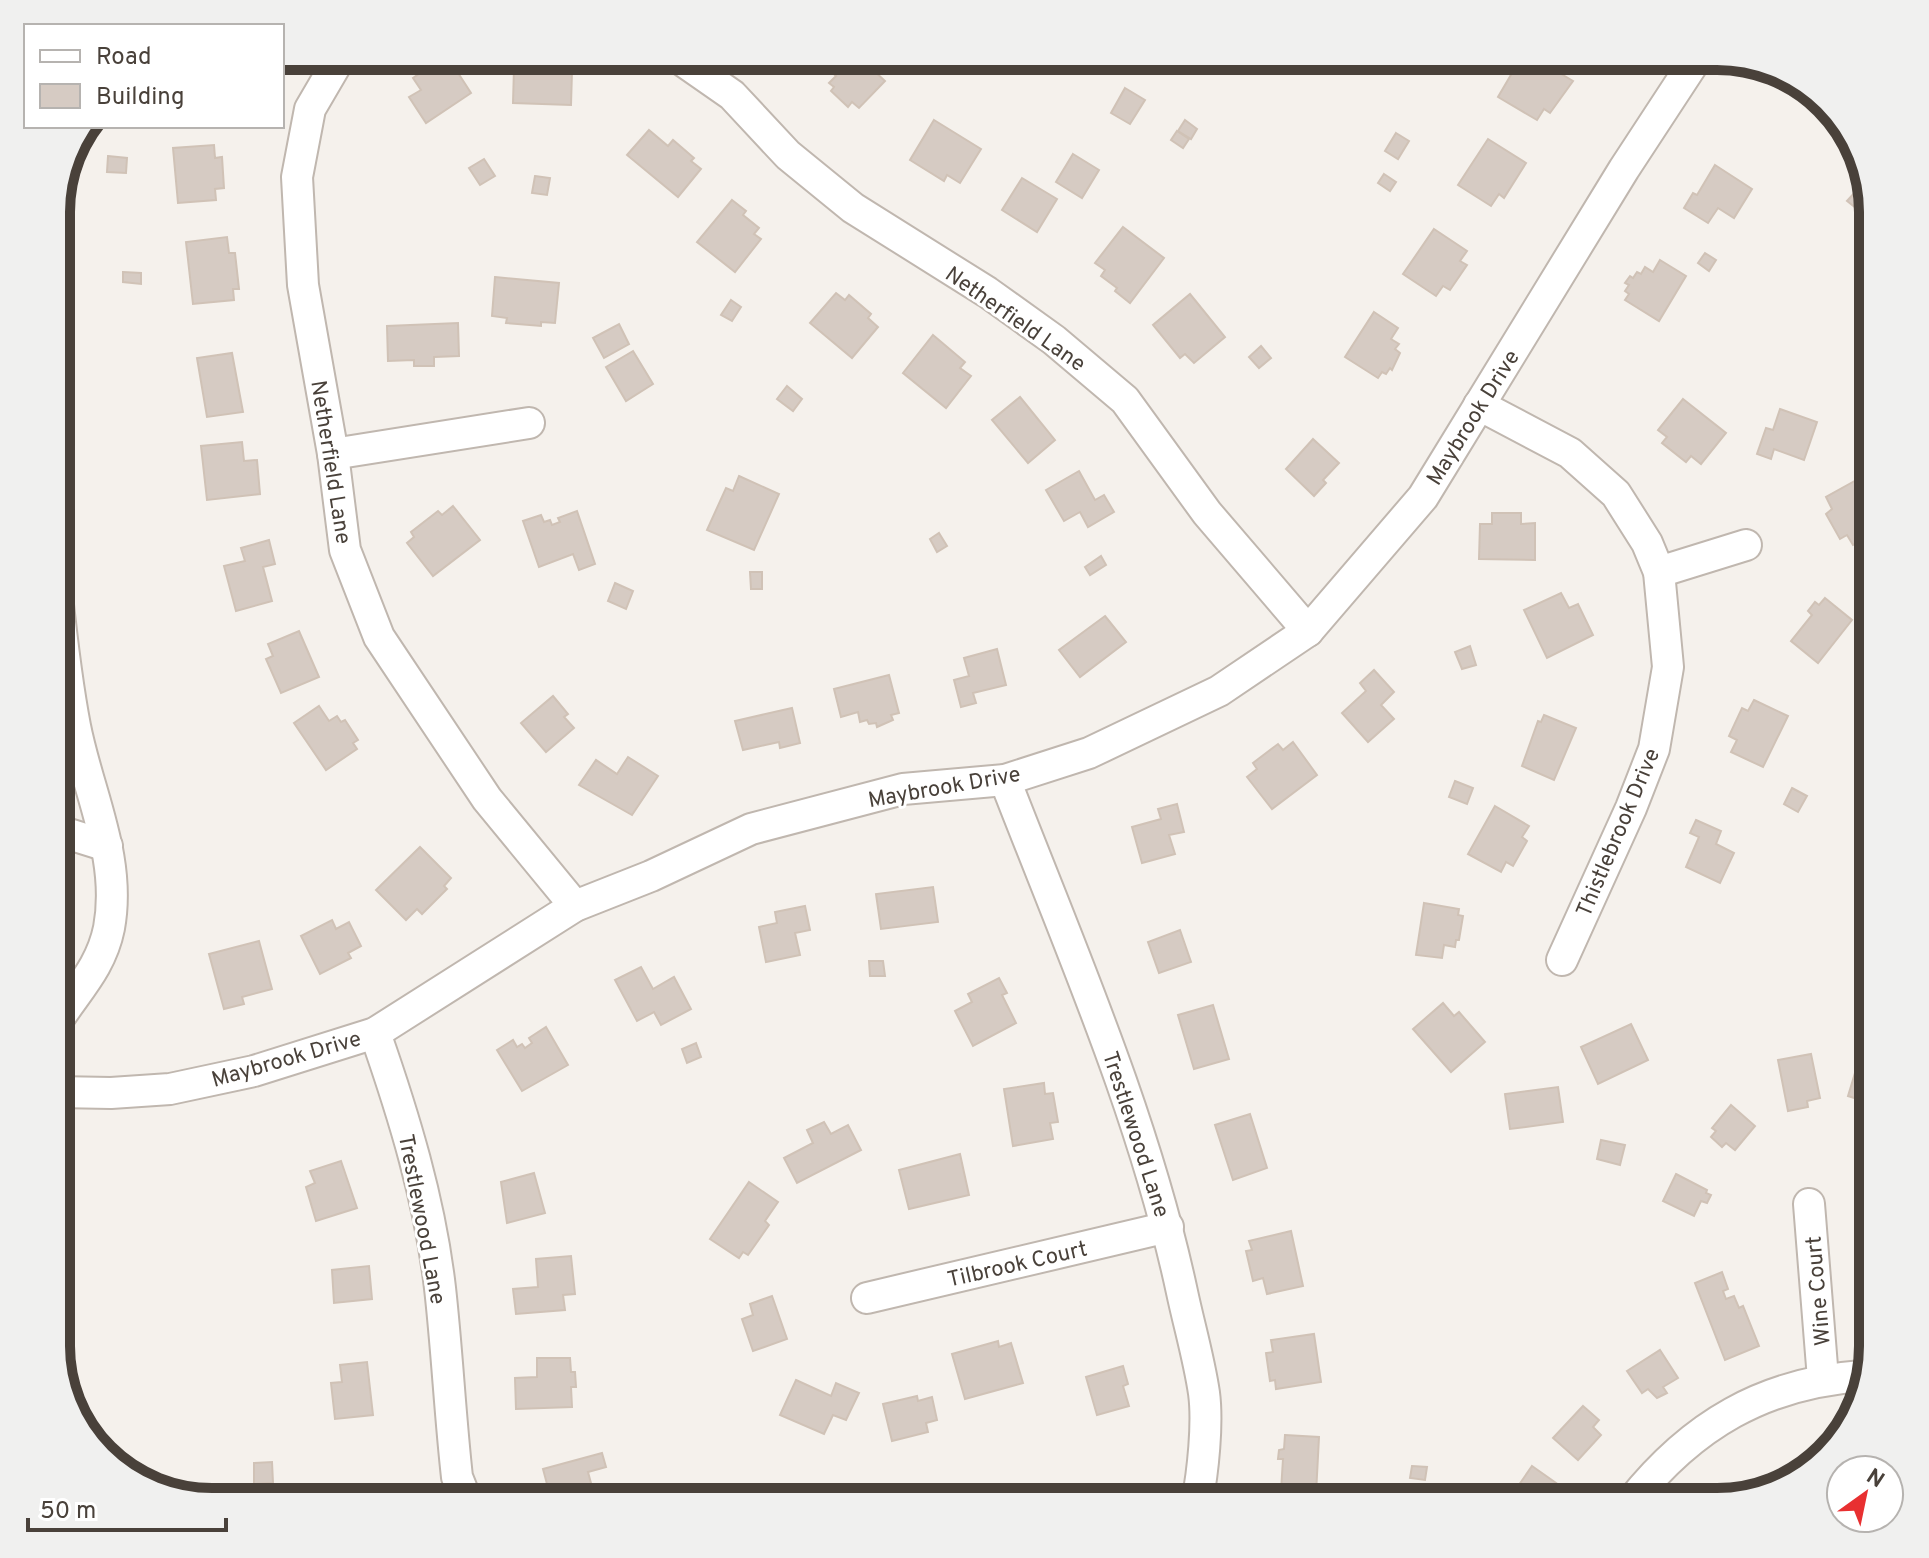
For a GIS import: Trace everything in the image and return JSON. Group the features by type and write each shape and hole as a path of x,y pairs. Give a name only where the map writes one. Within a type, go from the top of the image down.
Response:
{"street":[{"name":"Netherfield Lane","path":"333,70 310,109 297,177 303,285 333,454 345,550 379,637 487,799 575,906"},
{"name":"Netherfield Lane","path":"696,70 732,95 788,155 853,208 987,292 1054,340 1125,400 1207,513 1308,631"},
{"name":"Maybrook Drive","path":"70,1092 170,1089 254,1071 375,1033 575,906 651,876 751,829 903,789 1005,780 1089,753 1219,691 1308,631 1423,497 1624,169 1689,70"},
{"name":"Thistlebrook Drive","path":"1479,405 1570,453 1616,494 1647,543 1659,572 1665,611 1668,667 1654,749 1631,808 1562,960"},
{"path":"333,454 529,423"},
{"path":"1659,572 1746,545"},
{"path":"70,741 107,846 112,883 109,929 92,975 70,1004"},
{"name":"Trestlewood Lane","path":"1005,780 1097,1017 1151,1169 1168,1227 1204,1395 1200,1488"},
{"path":"70,834 107,846"},
{"name":"Trestlewood Lane","path":"375,1033 421,1183 440,1286 457,1477 461,1488"},
{"name":"Wine Court","path":"1809,1204 1823,1379"},
{"name":"Tilbrook Court","path":"867,1298 1168,1227"},
{"path":"1643,1488 1674,1453 1708,1426 1751,1403 1823,1379 1855,1377"}],"building":[{"path":"424,70 456,70 471,93 426,123 409,97 421,90 413,78"},
{"path":"514,70 572,71 571,105 513,103"},
{"path":"830,70 873,70 885,81 859,108 852,102 848,107 831,91 834,87 829,83 836,76"},
{"path":"1514,70 1555,70 1573,81 1550,113 1544,109 1537,120 1498,97"},
{"path":"1125,88 1145,100 1130,124 1111,113"},
{"path":"934,120 981,149 960,183 947,175 944,181 910,160"},
{"path":"1185,120 1197,129 1191,139 1178,131"},
{"path":"649,130 668,146 673,140 694,158 691,161 701,169 678,197 627,155"},
{"path":"1177,131 1189,139 1183,148 1171,140"},
{"path":"1396,133 1409,141 1398,159 1385,151"},
{"path":"1488,139 1526,163 1504,198 1499,194 1491,206 1458,185"},
{"path":"214,145 215,158 222,157 224,188 215,189 216,200 178,203 173,148"},
{"path":"1073,154 1099,170 1082,198 1056,182"},
{"path":"108,156 127,158 126,173 107,172"},
{"path":"484,159 495,176 480,185 469,168"},
{"path":"1715,165 1752,189 1734,218 1718,208 1708,223 1684,208 1693,193 1697,195"},
{"path":"1384,174 1396,182 1390,191 1378,183"},
{"path":"535,176 550,178 547,195 532,193"},
{"path":"1022,178 1057,199 1037,232 1002,210"},
{"path":"1857,190 1856,208 1847,201"},
{"path":"732,200 746,211 743,215 759,228 754,234 761,239 735,272 697,242"},
{"path":"1123,227 1164,258 1130,303 1101,276 1105,270 1095,263"},
{"path":"1434,229 1467,251 1460,261 1467,265 1450,290 1443,286 1436,296 1403,274"},
{"path":"227,237 229,253 235,253 239,289 233,289 234,300 193,304 186,242"},
{"path":"1705,253 1716,260 1709,271 1698,263"},
{"path":"1660,260 1686,276 1659,321 1625,300 1629,285 1625,283 1637,272 1641,274 1645,267 1653,272"},
{"path":"123,272 141,273 141,284 123,282"},
{"path":"495,277 559,283 555,323 541,322 541,326 506,323 507,318 492,316"},
{"path":"836,293 845,300 849,295 871,314 868,318 878,327 852,358 810,323"},
{"path":"1190,294 1225,337 1194,363 1185,354 1180,358 1153,325"},
{"path":"731,300 741,307 732,321 721,315"},
{"path":"1374,312 1398,328 1391,339 1399,344 1395,349 1400,353 1392,370 1390,368 1386,374 1382,372 1378,378 1345,357"},
{"path":"458,323 459,356 434,357 434,366 414,366 414,360 388,361 387,326"},
{"path":"619,324 629,344 604,358 593,338"},
{"path":"933,335 965,362 960,368 971,376 946,408 903,373"},
{"path":"1261,346 1271,358 1259,368 1249,357"},
{"path":"633,351 653,384 626,401 606,367"},
{"path":"232,353 243,412 207,417 197,358"},
{"path":"787,386 802,399 793,411 777,399"},
{"path":"1020,397 1055,440 1028,463 992,420"},
{"path":"1683,399 1726,433 1701,464 1691,456 1686,462 1662,443 1667,437 1658,430"},
{"path":"1780,409 1817,422 1804,460 1774,449 1771,459 1757,454 1766,428 1773,430"},
{"path":"1313,439 1339,463 1323,480 1326,483 1314,496 1286,469"},
{"path":"242,442 244,461 257,460 260,494 207,500 201,446"},
{"path":"1079,471 1095,500 1104,495 1114,512 1088,527 1080,512 1064,521 1046,490"},
{"path":"739,476 779,494 754,550 707,530 726,488 733,491"},
{"path":"1859,479 1859,542 1853,545 1847,535 1840,539 1826,514 1832,509 1826,497"},
{"path":"453,506 480,540 433,576 407,543 414,537 411,532 438,511 442,515"},
{"path":"577,511 595,564 579,570 573,554 539,567 523,521 541,515 544,522 550,520 552,525 560,522 558,518"},
{"path":"1492,513 1521,513 1521,524 1535,523 1535,560 1479,559 1480,524 1492,524"},
{"path":"939,533 947,546 937,552 930,539"},
{"path":"269,540 275,564 263,567 272,601 236,611 224,566 245,561 241,548"},
{"path":"1101,556 1106,565 1090,575 1085,567"},
{"path":"750,572 762,572 762,589 751,589"},
{"path":"615,583 633,591 626,609 608,601"},
{"path":"1561,593 1569,608 1578,604 1593,635 1547,658 1524,610"},
{"path":"1825,598 1852,620 1818,663 1791,641 1812,615 1808,611 1815,602 1819,605"},
{"path":"1105,616 1126,642 1080,677 1059,650"},
{"path":"299,631 319,677 281,693 266,659 273,656 268,644"},
{"path":"1470,646 1476,665 1462,669 1455,652"},
{"path":"997,649 1006,685 973,693 976,703 961,707 954,680 969,676 964,658"},
{"path":"1374,670 1394,692 1381,705 1394,719 1368,742 1342,713 1366,691 1360,683"},
{"path":"889,675 899,713 891,715 893,720 877,727 876,723 869,724 867,720 860,722 858,712 841,717 834,689"},
{"path":"553,696 568,714 564,717 574,728 546,752 521,723"},
{"path":"1754,700 1788,716 1763,767 1731,752 1737,740 1729,736 1742,708 1748,711"},
{"path":"319,706 329,721 337,716 341,722 345,720 358,740 353,743 357,749 326,770 294,723"},
{"path":"792,708 800,743 780,748 779,742 743,750 735,721"},
{"path":"1544,715 1576,728 1554,780 1522,766 1538,721 1541,722"},
{"path":"1293,742 1317,775 1272,809 1247,777 1257,769 1253,763 1278,744 1283,750"},
{"path":"628,757 658,776 632,815 579,785 596,760 617,774"},
{"path":"1455,781 1473,788 1467,804 1449,797"},
{"path":"1792,788 1807,796 1798,812 1784,804"},
{"path":"1177,804 1184,832 1169,835 1175,854 1142,863 1132,827 1161,819 1158,809"},
{"path":"1495,806 1529,826 1522,837 1527,841 1513,866 1506,862 1501,872 1468,854"},
{"path":"1696,820 1721,831 1716,844 1734,853 1720,883 1686,867 1699,837 1690,833"},
{"path":"420,847 451,878 444,886 447,889 422,914 417,909 406,920 376,890"},
{"path":"933,887 938,922 881,929 876,894"},
{"path":"1424,903 1459,909 1458,915 1463,916 1459,940 1456,940 1455,947 1444,945 1442,958 1416,955"},
{"path":"805,906 810,930 795,933 800,955 766,962 759,927 777,923 775,912"},
{"path":"332,920 336,929 349,922 361,946 348,953 351,958 320,974 301,936"},
{"path":"1180,930 1191,962 1159,973 1148,942"},
{"path":"259,941 272,989 242,997 244,1004 224,1009 209,954"},
{"path":"869,961 883,961 885,976 870,976"},
{"path":"641,967 653,989 674,977 691,1009 661,1025 654,1012 637,1021 615,980"},
{"path":"999,978 1007,993 1002,995 1016,1023 973,1046 955,1011 972,1002 968,994"},
{"path":"1443,1003 1454,1016 1459,1012 1485,1042 1451,1072 1413,1029"},
{"path":"1213,1005 1229,1059 1194,1069 1178,1015"},
{"path":"1631,1024 1648,1060 1598,1084 1581,1047"},
{"path":"546,1027 568,1065 522,1091 497,1050 513,1040 517,1047 522,1044 525,1048 532,1043 529,1038"},
{"path":"696,1043 701,1057 687,1063 682,1049"},
{"path":"1811,1054 1820,1098 1807,1101 1808,1107 1788,1111 1778,1060"},
{"path":"1858,1063 1859,1100 1848,1096"},
{"path":"1044,1083 1045,1094 1053,1093 1058,1122 1050,1123 1053,1139 1013,1146 1004,1089"},
{"path":"1558,1087 1563,1122 1510,1129 1505,1094"},
{"path":"1731,1105 1755,1126 1735,1150 1726,1143 1722,1147 1711,1137 1716,1131 1712,1128"},
{"path":"1250,1114 1267,1168 1233,1180 1215,1125"},
{"path":"824,1122 831,1134 848,1125 861,1150 797,1183 784,1158 813,1143 807,1130"},
{"path":"1601,1140 1625,1145 1620,1165 1597,1159"},
{"path":"960,1154 969,1195 909,1209 899,1170"},
{"path":"341,1161 357,1208 316,1221 306,1187 315,1183 310,1171"},
{"path":"534,1173 545,1213 507,1223 501,1182"},
{"path":"1676,1174 1711,1195 1707,1203 1701,1201 1694,1216 1663,1201"},
{"path":"749,1182 778,1202 765,1221 769,1225 748,1255 743,1252 739,1258 710,1239"},
{"path":"1291,1231 1303,1286 1267,1294 1263,1278 1253,1281 1246,1251 1252,1250 1249,1241"},
{"path":"571,1256 575,1294 563,1295 565,1310 516,1314 513,1289 538,1287 536,1259"},
{"path":"369,1266 372,1299 334,1303 332,1270"},
{"path":"1722,1272 1728,1289 1723,1291 1726,1299 1734,1296 1739,1308 1743,1306 1759,1346 1725,1360 1695,1283"},
{"path":"772,1296 787,1339 753,1351 742,1319 753,1315 750,1304"},
{"path":"1314,1334 1321,1382 1276,1389 1275,1380 1270,1381 1266,1353 1273,1352 1271,1340"},
{"path":"998,1341 999,1347 1011,1343 1023,1383 965,1399 952,1354"},
{"path":"1660,1350 1678,1378 1663,1387 1667,1393 1657,1398 1648,1389 1642,1393 1627,1371"},
{"path":"537,1358 570,1358 576,1387 571,1387 572,1407 516,1409 515,1378 537,1377"},
{"path":"367,1362 373,1415 335,1419 331,1383 342,1382 340,1365"},
{"path":"1123,1366 1128,1384 1123,1386 1129,1406 1097,1415 1086,1377"},
{"path":"796,1380 831,1396 836,1383 859,1393 846,1420 833,1415 824,1434 780,1415"},
{"path":"917,1396 918,1401 932,1397 937,1420 926,1423 928,1432 892,1441 883,1404"},
{"path":"1583,1406 1599,1420 1593,1427 1601,1435 1578,1460 1553,1438"},
{"path":"1285,1435 1319,1437 1316,1488 1281,1488 1283,1459 1278,1459 1279,1450 1284,1449"},
{"path":"602,1453 606,1467 588,1472 592,1488 543,1488 542,1485 547,1484 543,1469"},
{"path":"272,1462 273,1483 254,1484 254,1463"},
{"path":"1412,1466 1427,1467 1425,1480 1410,1478"},
{"path":"1532,1466 1563,1488 1517,1488"}]}
